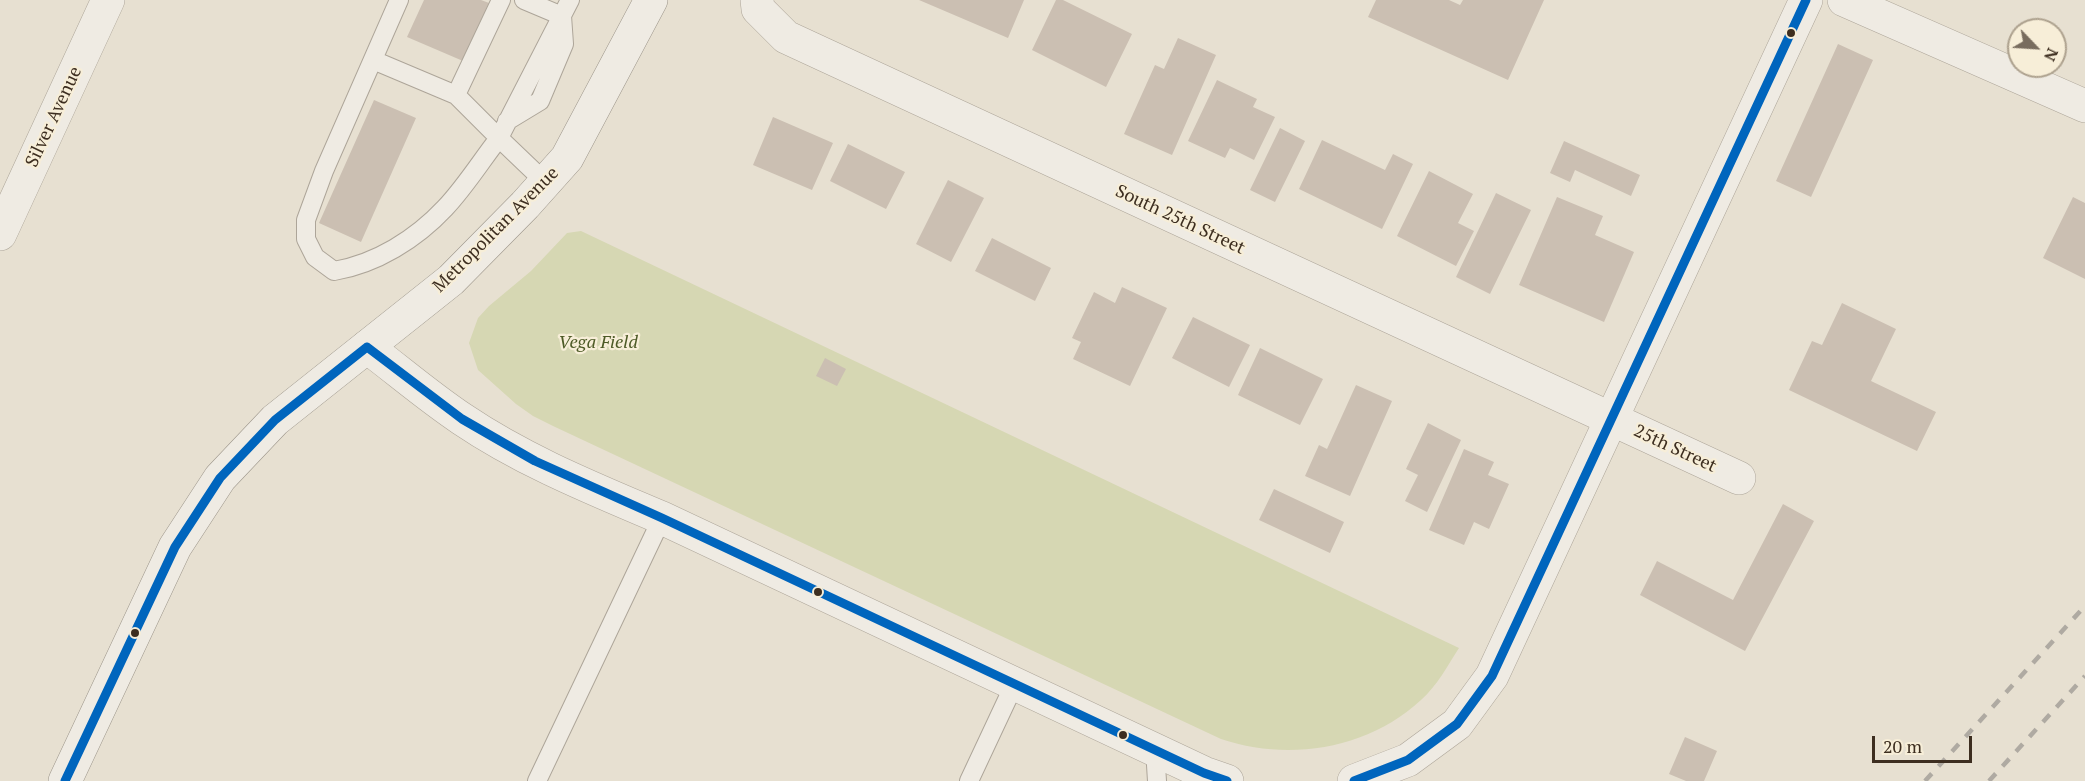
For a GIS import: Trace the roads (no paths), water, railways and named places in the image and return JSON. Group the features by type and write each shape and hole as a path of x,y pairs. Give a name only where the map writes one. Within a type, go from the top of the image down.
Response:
{"street":[{"name":"Silver Avenue","path":"0,234 108,0"},
{"name":"Metropolitan Avenue","path":"65,781 175,547 220,478 275,420 451,280 567,158 651,0"},
{"path":"1354,781 1408,760 1457,723 1492,676 1806,0"},
{"path":"1844,0 2085,106"},
{"name":"South 25th Street","path":"758,5 786,37 1611,419"},
{"path":"367,347 462,419 517,452 576,482 662,519 1204,773 1227,781"},
{"name":"25th Street","path":"1611,419 1739,478"}],"lane":[{"path":"399,0 324,171 306,220 306,239 315,257 334,271 351,268 401,246 445,208 499,138 566,8 524,0"},
{"path":"456,94 501,0"},
{"path":"373,60 456,94 545,182"},
{"path":"537,781 662,519"},
{"path":"969,781 1014,685"},
{"path":"1155,749 1157,781"}],"railway":[{"path":"1925,781 2085,606"},
{"path":"1989,781 2085,676"}],"park label":[{"name":"Vega Field","path":"598,343"}]}
